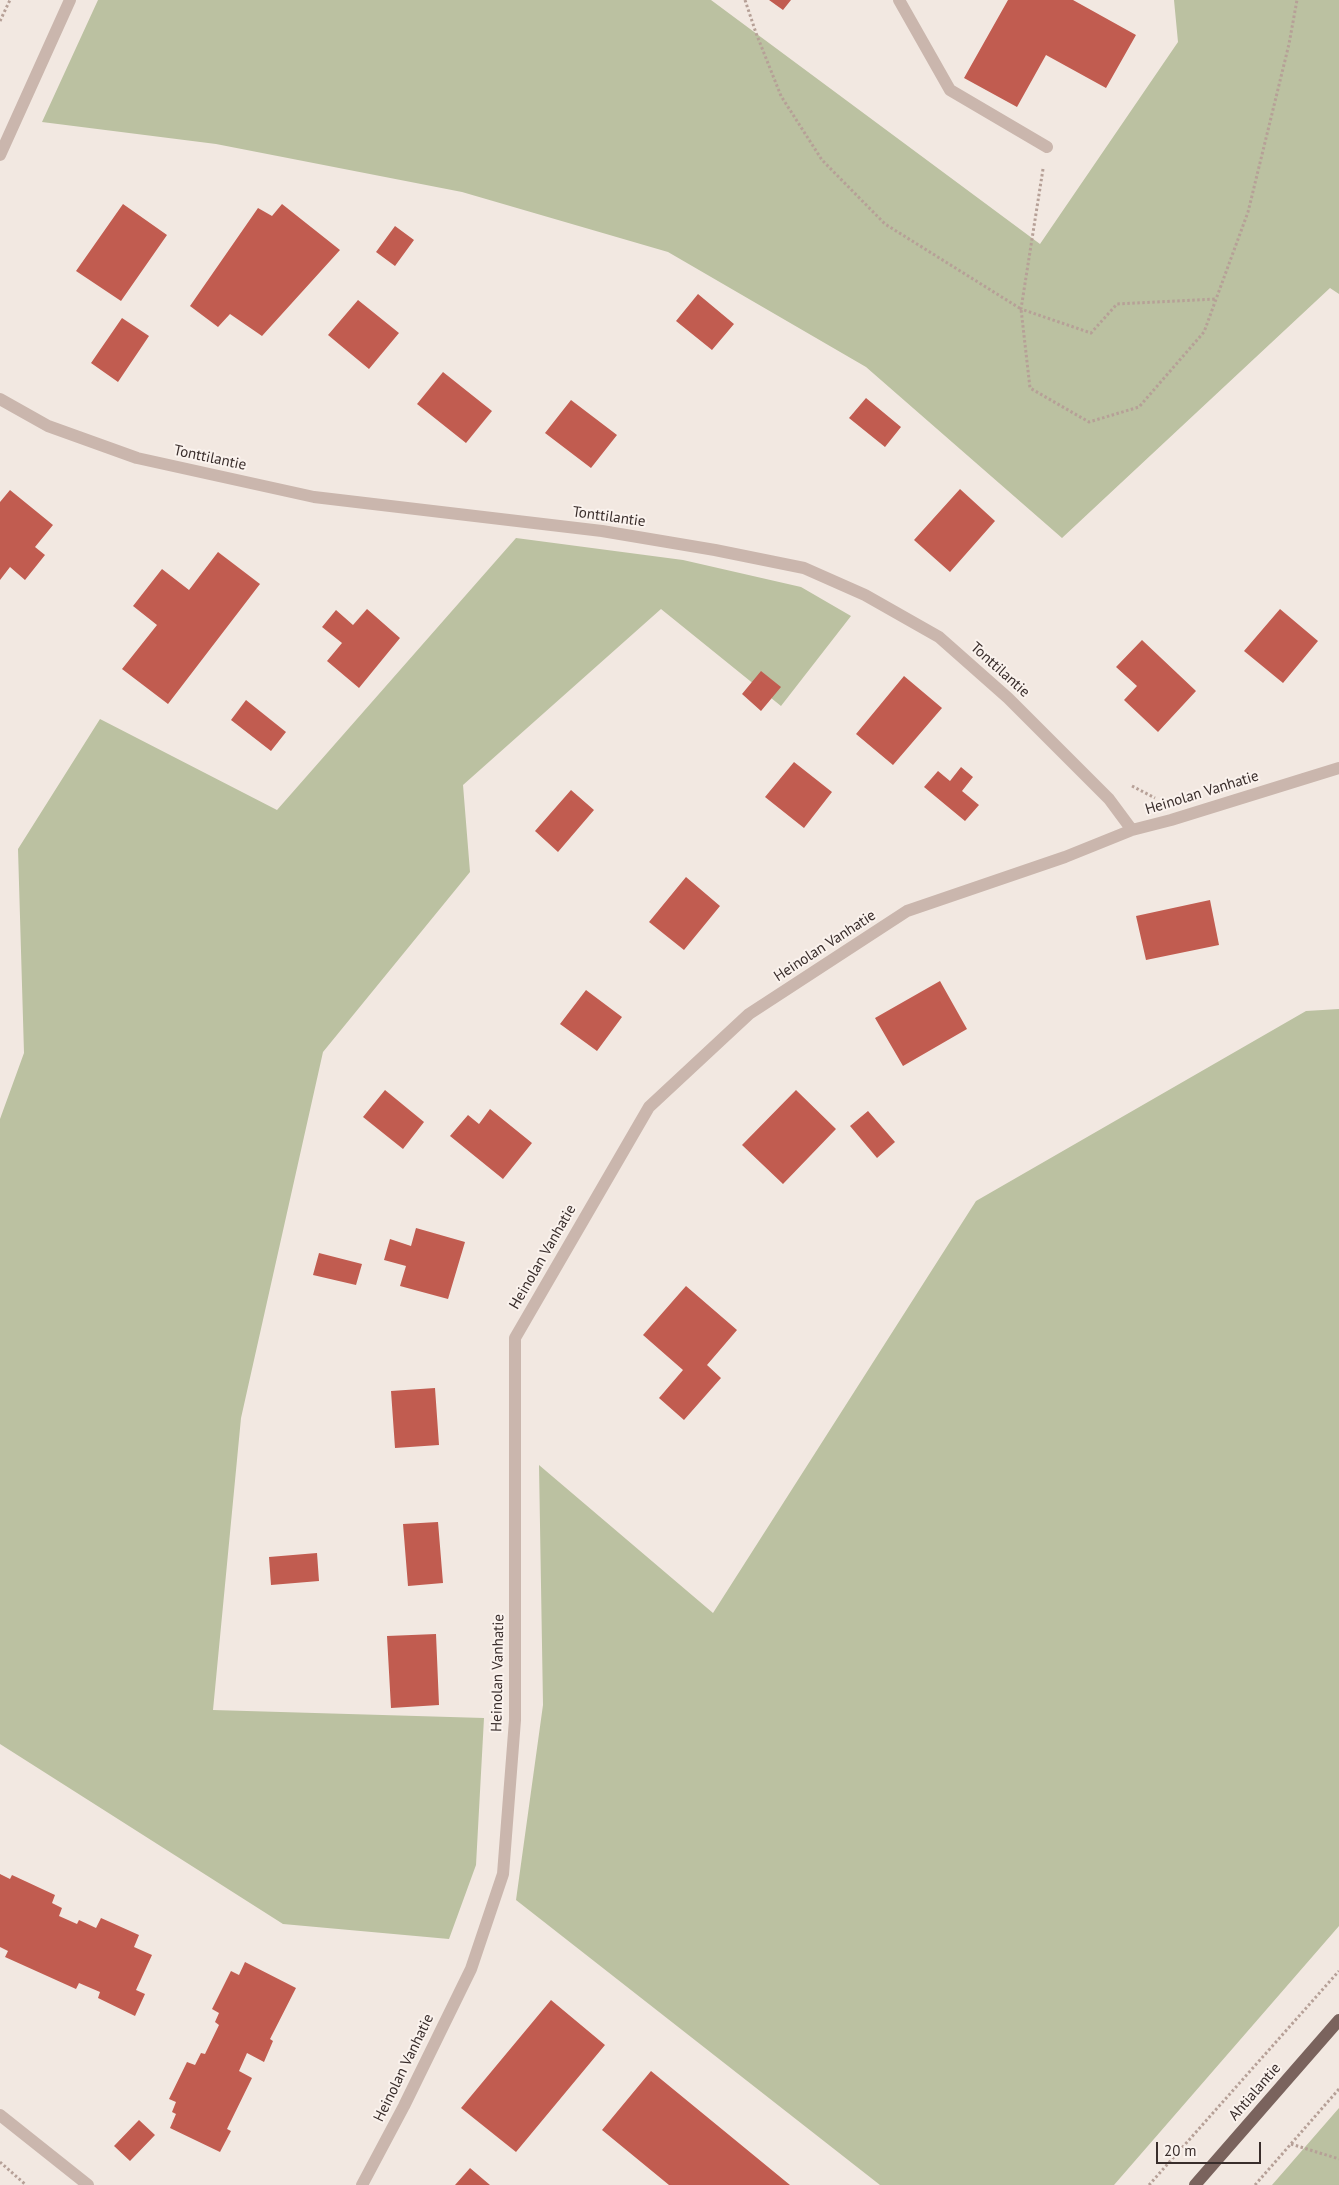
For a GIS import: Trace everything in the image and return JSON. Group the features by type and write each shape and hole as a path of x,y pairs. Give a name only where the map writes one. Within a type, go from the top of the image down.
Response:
{"main road":[{"name":"Ahtialantie","path":"1195,2185 1339,2020"}],"street":[{"path":"0,155 70,0"},
{"path":"906,3 950,90 1046,147"},
{"name":"Tonttilantie","path":"0,399 48,426 137,458 314,497 602,531 715,550 804,568 865,595 939,637 1008,698 1109,799 1132,830"},
{"name":"Heinolan Vanhatie","path":"362,2185 404,2106 471,1969 503,1874 515,1720 515,1338 648,1107 749,1014 908,911 1065,857 1132,830 1171,820 1339,768"},
{"path":"0,2115 88,2185"}],"path":[{"path":"0,21 10,0"},
{"path":"745,0 781,96 822,160 885,224 1021,309 1091,333 1117,304 1216,299"},
{"path":"1046,147 1021,309 1030,388 1089,422 1139,408 1204,332 1248,212 1289,44 1297,0"},
{"path":"1149,2185 1339,1971"},
{"path":"1255,2185 1339,2089"},
{"path":"1290,2144 1339,2159"},
{"path":"0,2162 26,2185"}],"green space":[{"path":"98,0 711,0 1040,244 1178,42 1174,0 1339,0 1339,294 1330,288 1062,538 866,367 668,252 462,192 216,144 42,122"},
{"path":"516,538 683,560 801,587 851,616 781,706 661,609 463,785 470,872 323,1052 241,1418 213,1710 484,1718 476,1865 449,1939 283,1924 0,1744 0,1119 24,1053 18,849 100,719 277,810"},
{"path":"1339,1009 1339,1926 1114,2185 880,2185 516,1900 543,1705 539,1465 713,1613 976,1201 1306,1011"},
{"path":"1339,2108 1339,2185 1272,2185"}],"building":[{"path":"769,0 791,0 783,10"},
{"path":"1008,0 1073,0 1136,35 1106,88 1046,55 1017,107 964,78"},
{"path":"123,204 167,235 121,301 76,271"},
{"path":"282,204 340,250 262,336 230,314 218,327 190,306 258,208 272,216"},
{"path":"395,226 414,240 395,266 376,252"},
{"path":"698,294 734,324 712,350 676,321"},
{"path":"358,300 399,333 369,369 328,335"},
{"path":"122,318 149,336 118,382 91,363"},
{"path":"443,372 492,411 466,443 417,404"},
{"path":"866,398 901,427 885,447 849,418"},
{"path":"571,400 617,435 591,468 545,433"},
{"path":"960,489 995,521 950,572 914,540"},
{"path":"10,490 53,525 35,547 45,555 25,580 10,567 0,580 0,502"},
{"path":"218,552 260,584 168,704 122,669 157,625 133,606 162,569 189,590"},
{"path":"367,609 400,638 359,688 327,661 342,643 322,627 336,610 353,625"},
{"path":"1280,609 1318,641 1283,683 1244,651"},
{"path":"1142,640 1196,691 1158,732 1124,700 1137,686 1116,667"},
{"path":"761,671 781,687 761,711 742,694"},
{"path":"904,676 942,708 893,765 856,734"},
{"path":"246,700 286,732 271,751 231,720"},
{"path":"794,762 832,792 804,828 765,797"},
{"path":"961,767 973,777 962,791 979,805 965,821 924,787 938,771 950,781"},
{"path":"571,790 594,810 558,852 535,831"},
{"path":"686,877 720,906 684,950 649,922"},
{"path":"1210,900 1219,945 1146,960 1136,916"},
{"path":"940,981 967,1029 903,1066 875,1018"},
{"path":"586,990 622,1017 597,1051 560,1024"},
{"path":"385,1090 424,1122 403,1149 363,1117"},
{"path":"796,1090 836,1129 783,1184 742,1145"},
{"path":"490,1109 532,1143 503,1179 450,1136 468,1115 479,1124"},
{"path":"868,1111 895,1142 877,1158 850,1126"},
{"path":"416,1228 465,1242 448,1299 400,1286 406,1266 384,1260 390,1239 411,1246"},
{"path":"319,1253 362,1264 356,1285 313,1275"},
{"path":"686,1286 737,1330 707,1365 721,1378 684,1420 659,1398 683,1370 643,1335"},
{"path":"435,1388 439,1445 395,1448 391,1391"},
{"path":"438,1522 443,1583 408,1586 403,1524"},
{"path":"317,1553 319,1581 271,1585 269,1557"},
{"path":"436,1634 439,1705 391,1708 387,1636"},
{"path":"0,1874 10,1879 12,1875 55,1895 52,1903 62,1908 59,1916 77,1924 79,1920 96,1928 101,1918 139,1935 134,1947 152,1955 136,1990 145,1994 135,2016 98,1998 100,1992 79,1983 76,1989 5,1957 8,1951 0,1947"},
{"path":"245,1962 296,1988 270,2039 273,2041 264,2062 247,2053 239,2071 252,2078 227,2129 231,2131 220,2152 170,2128 176,2114 172,2112 176,2102 169,2099 187,2062 195,2065 201,2053 205,2054 219,2025 215,2022 219,2013 212,2009 231,1971 239,1975"},
{"path":"551,2000 605,2045 516,2152 461,2108"},
{"path":"651,2071 790,2185 669,2185 602,2130"},
{"path":"139,2120 155,2135 130,2161 114,2146"},
{"path":"470,2168 490,2185 455,2185"}]}
